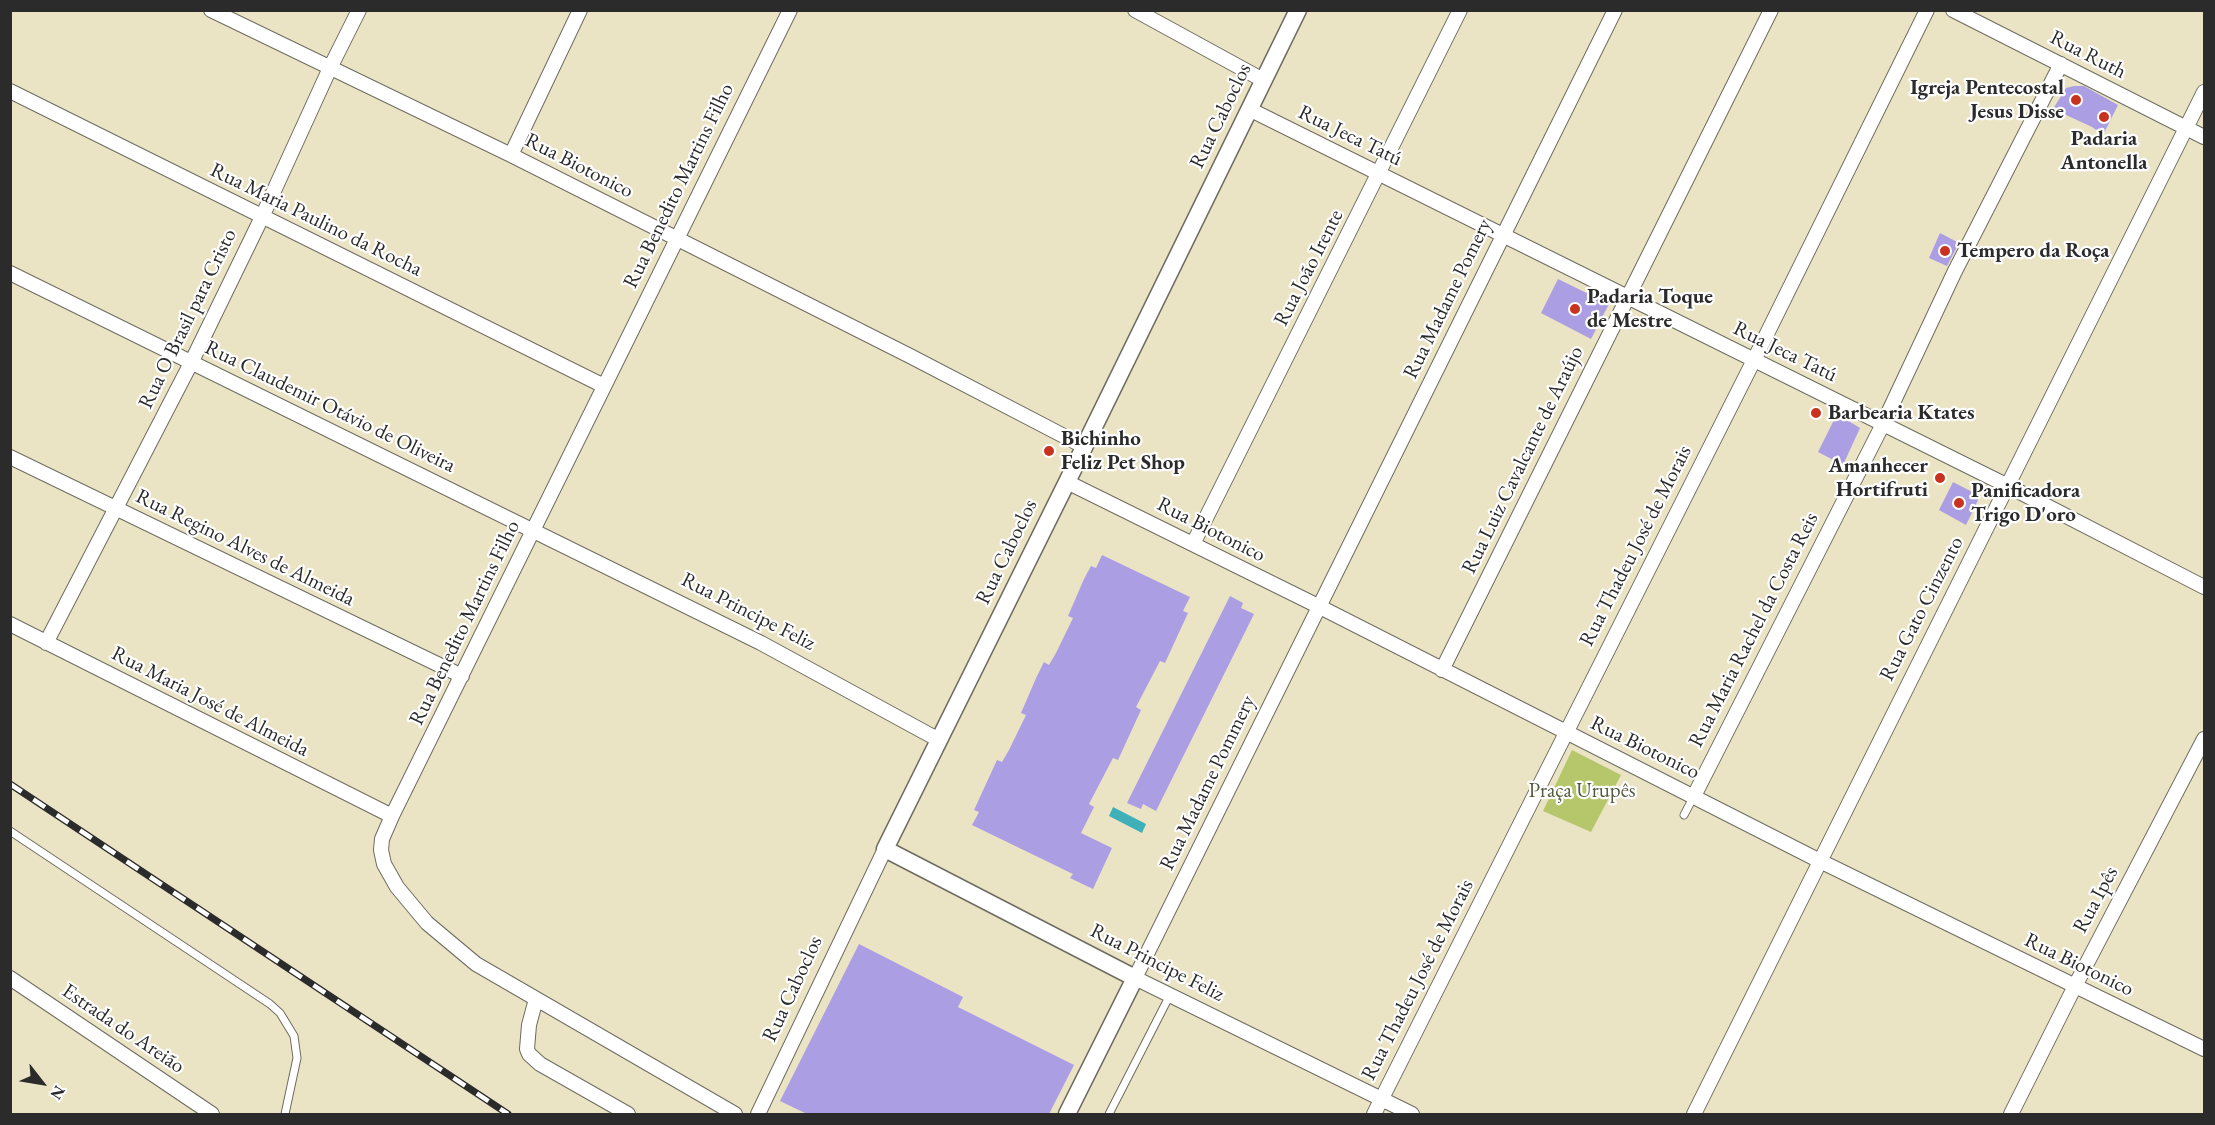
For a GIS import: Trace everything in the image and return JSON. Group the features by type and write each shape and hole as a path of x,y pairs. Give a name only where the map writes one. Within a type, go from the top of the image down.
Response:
{"street":[{"name":"Rua Biotonico","path":"211,10 511,155 910,356 1084,447"},
{"name":"Rua O Brasil para Cristo","path":"46,643 191,363 359,10"},
{"path":"511,155 580,10"},
{"name":"Rua Benedito Martins Filho","path":"735,1114 476,964 427,923 396,887 384,864 381,850 382,838 392,816 790,10"},
{"path":"1136,10 1263,80"},
{"name":"Rua Caboclos","path":"758,1114 885,849 1298,10"},
{"name":"Rua João Irente","path":"1193,544 1460,10"},
{"name":"Rua Madame Pomery","path":"1320,607 1615,10"},
{"name":"Rua Luiz Cavalcante de Araújo","path":"1442,670 1771,10"},
{"name":"Rua Thadeu José de Morais","path":"1374,1114 1754,360 1927,10"},
{"name":"Rua Ruth","path":"1953,10 2205,137"},
{"name":"Rua Maria Rachel da Costa Reis","path":"1694,796 1883,424 1955,271 2061,64"},
{"name":"Rua Maria Paulino da Rocha","path":"10,91 604,386"},
{"name":"Rua Gato Cinzento","path":"1694,1114 2205,92"},
{"name":"Rua Jeca Tatú","path":"1249,110 2008,486 2205,587"},
{"name":"Rua Claudemir Otávio de Oliveira","path":"10,273 534,530"},
{"name":"Rua Regino Alves de Almeida","path":"10,457 462,676"},
{"name":"Rua Biotonico","path":"1067,482 1320,607 1820,861 2205,1049"},
{"name":"Rua Principe Feliz","path":"534,530 761,643 939,740"},
{"name":"Rua Madame Pommery","path":"1135,978 1320,607"},
{"name":"Rua Maria José de Almeida","path":"10,624 392,816"},
{"name":"Rua Ipês","path":"2011,1114 2075,986 2205,739"},
{"name":"Rua Principe Feliz","path":"885,849 1135,978 1412,1114"},
{"name":"Estrada do Areião","path":"10,978 212,1114"},
{"path":"1067,1114 1135,978"},
{"path":"536,999 528,1033 529,1054 540,1064 628,1114"}],"lane":[{"path":"1684,815 1694,796"},
{"path":"10,831 270,1004 280,1013 294,1036 297,1058 285,1114"},
{"path":"1109,1114 1170,995"}],"green space":[{"name":"Praça Urupês","path":"1572,750 1621,775 1591,832 1543,811"}],"water":[{"path":"1113,807 1146,824 1142,833 1109,816"}],"building":[{"name":"Igreja Pentecostal Jesus Disse","path":"2084,86 2118,105 2103,135 2092,127 2053,109 2066,88"},
{"name":"Tempero da Roça","path":"1940,233 1959,243 1947,266 1929,258"},
{"name":"Padaria Toque de Mestre","path":"1558,279 1609,304 1591,339 1541,313"},
{"path":"1837,414 1860,428 1843,465 1818,452"},
{"name":"Panificadora Trigo D'oro","path":"1953,482 1980,496 1966,525 1939,510"},
{"path":"1102,555 1190,597 1183,611 1188,613 1165,663 1160,661 1136,707 1141,710 1118,760 1113,758 1089,804 1094,807 1081,833 1112,848 1093,889 1070,878 1073,874 972,825 979,812 974,810 997,760 1002,762 1026,715 1021,713 1037,676 1044,662 1049,665 1056,653 1073,618 1068,616 1084,579 1091,566 1096,568"},
{"path":"1230,596 1243,603 1241,608 1254,614 1156,811 1143,804 1141,809 1127,803"},
{"path":"859,944 963,997 958,1007 1074,1065 1049,1114 807,1114 780,1101"}],"railway":[{"path":"10,784 508,1114"}],"place":[{"name":"Igreja Pentecostal Jesus Disse","path":"2076,100"},
{"name":"Padaria Antonella","path":"2104,117"},
{"name":"Tempero da Roça","path":"1945,251"},
{"name":"Padaria Toque de Mestre","path":"1575,309"},
{"name":"Barbearia Ktates","path":"1816,413"},
{"name":"Bichinho Feliz Pet Shop","path":"1049,451"},
{"name":"Amanhecer Hortifruti","path":"1940,478"},
{"name":"Panificadora Trigo D'oro","path":"1959,503"}]}
